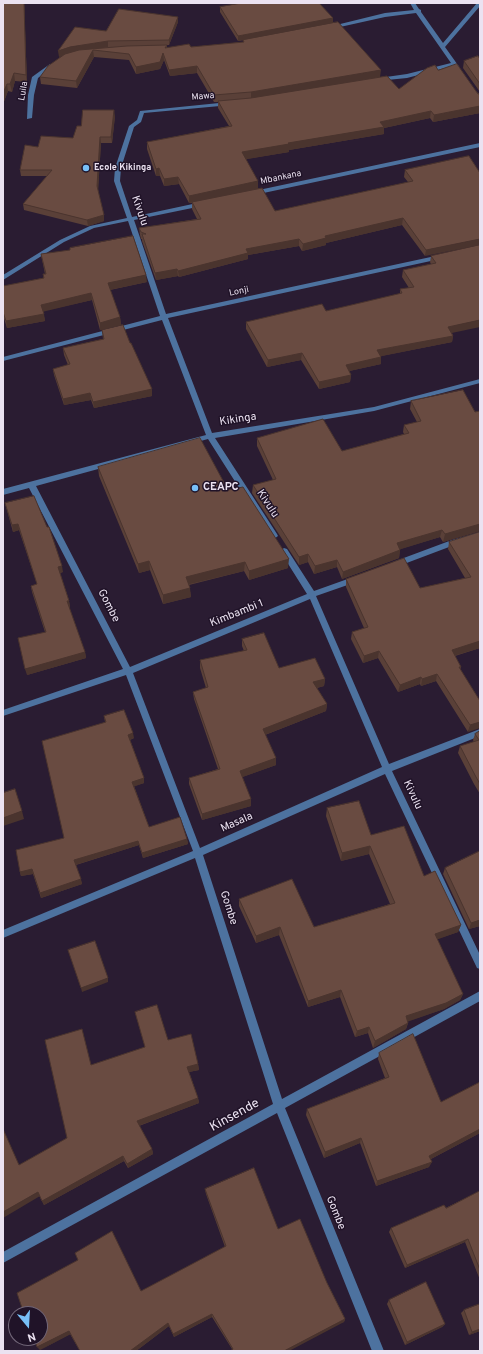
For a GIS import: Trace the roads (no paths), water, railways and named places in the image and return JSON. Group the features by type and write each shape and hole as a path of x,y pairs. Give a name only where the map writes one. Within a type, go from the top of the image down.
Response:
{"street":[{"path":"412,3 463,75"},
{"path":"443,46 480,3"},
{"path":"324,29 385,15 418,11"},
{"name":"Luila","path":"28,118 35,77 58,61"},
{"path":"369,82 407,76 454,64"},
{"name":"Mawa","path":"142,112 235,103"},
{"name":"Kivulu","path":"142,112 139,122 132,126 130,131 118,168 117,181 164,317 210,436 312,595 387,769 480,965"},
{"name":"Mbankana","path":"247,195 480,145"},
{"path":"3,278 75,234 92,227 208,203"},
{"name":"Lonji","path":"3,360 164,317 444,256"},
{"name":"Kikinga","path":"3,492 210,436 374,409 480,381"},
{"name":"Gombe","path":"31,484 128,671 198,853 279,1106 378,1351"},
{"path":"391,566 455,542 480,535"},
{"name":"Kimbambi 1","path":"3,712 128,671 312,595 362,577"},
{"name":"Masala","path":"3,934 198,853 387,769 480,732"},
{"name":"Kinsende","path":"3,1258 480,996"}],"place":[{"name":"Ecole Kikinga","path":"86,168"},
{"name":"CEAPC","path":"195,488"}]}
